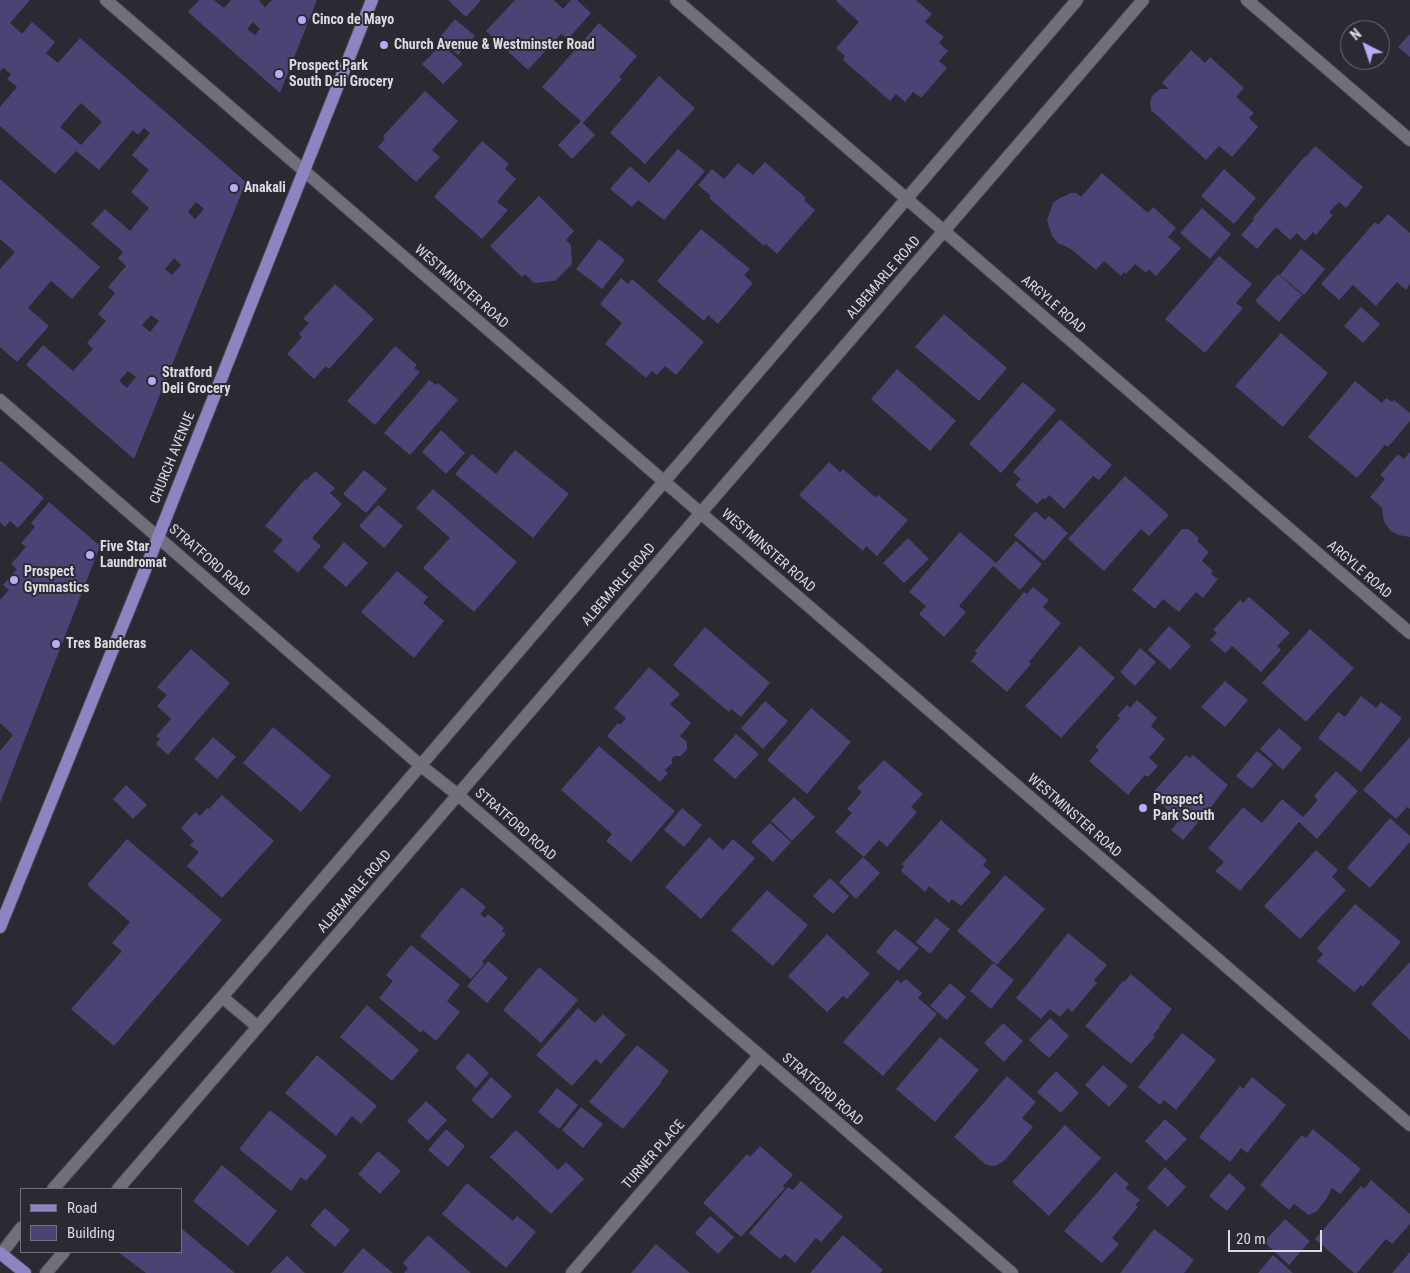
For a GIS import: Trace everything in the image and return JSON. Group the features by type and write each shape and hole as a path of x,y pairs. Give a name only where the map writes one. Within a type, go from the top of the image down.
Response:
{"main road":[{"name":"CHURCH AVENUE","path":"0,927 372,0"},
{"path":"0,1253 25,1273"}],"street":[{"name":"WESTMINSTER ROAD","path":"106,0 1410,1125"},
{"name":"ARGYLE ROAD","path":"676,0 1410,633"},
{"path":"57,1188 1077,0"},
{"name":"ALBEMARLE ROAD","path":"119,1188 1143,0"},
{"path":"1247,0 1410,140"},
{"name":"STRATFORD ROAD","path":"0,400 420,765 458,795 1012,1273"},
{"path":"222,997 258,1027"},
{"name":"TURNER PLACE","path":"572,1273 759,1056"},
{"path":"0,1253 20,1229"},
{"path":"46,1273 63,1253"}],"building":[{"path":"0,0 30,0 10,23 22,34 32,22 55,42 46,53 58,63 80,38 246,182 134,459 26,365 43,345 73,371 93,349 87,343 106,321 98,314 115,293 108,287 126,266 118,258 123,252 91,224 105,209 130,231 149,208 131,192 149,170 132,155 150,133 144,128 138,135 133,130 99,170 76,151 55,174 0,126 0,107 17,87 7,79 11,74 3,68 0,71","holes":["81,103 102,122 81,145 60,127","196,202 204,209 195,219 188,212","174,258 181,265 172,275 165,269","151,315 159,321 150,332 142,325","128,371 136,377 127,388 119,381"]},
{"path":"199,0 214,0 224,8 231,0 260,0 265,7 272,0 317,0 280,93 188,12","holes":["253,22 260,29 255,35 247,29"]},
{"path":"448,0 481,0 466,17"},
{"path":"515,0 554,0 563,9 571,0 577,0 591,13 568,39 561,34 528,70 486,31"},
{"path":"837,0 916,0 932,14 925,22 944,37 939,43 948,51 939,61 947,68 921,98 913,92 905,102 896,94 890,101 843,60 845,56 836,48 859,22"},
{"path":"455,19 475,36 458,55 439,38"},
{"path":"599,23 637,56 619,77 622,79 583,123 595,135 572,159 558,145 581,121 542,87"},
{"path":"1410,34 1410,57 1398,47"},
{"path":"442,44 463,64 443,84 422,64"},
{"path":"1191,50 1205,63 1210,57 1244,88 1236,97 1254,113 1249,118 1258,127 1232,157 1219,146 1206,160 1151,110 1150,102 1152,96 1160,89 1169,89 1162,83"},
{"path":"659,76 695,108 645,164 610,133"},
{"path":"425,91 458,121 432,150 440,157 416,182 378,147 385,139 383,136"},
{"path":"482,141 509,164 505,169 516,179 497,202 508,210 482,239 434,197"},
{"path":"1315,146 1363,187 1346,208 1339,202 1329,212 1333,215 1316,235 1313,232 1305,241 1297,233 1290,240 1276,227 1257,249 1241,235 1254,220 1252,219"},
{"path":"678,149 705,171 664,220 638,200 632,207 610,189 630,166 649,183"},
{"path":"765,162 806,198 804,200 815,210 777,254 766,244 764,246 709,198 711,196 698,185 712,169 724,179 738,163 753,175"},
{"path":"1224,169 1256,198 1234,224 1201,196"},
{"path":"1102,173 1148,213 1153,207 1176,228 1168,237 1181,248 1156,276 1149,269 1146,273 1135,264 1126,274 1124,272 1121,276 1104,261 1096,270 1071,249 1058,243 1052,236 1047,220 1053,203 1071,193 1076,193 1081,197"},
{"path":"0,179 100,267 72,299 51,281 28,308 49,326 17,362 0,347 0,269 15,252 0,239"},
{"path":"539,196 574,231 566,240 571,245 572,264 555,281 534,283 525,274 522,277 490,246"},
{"path":"1202,208 1231,234 1210,259 1180,233"},
{"path":"1388,214 1410,233 1410,284 1406,290 1397,282 1376,306 1353,285 1339,300 1321,284 1375,222 1378,225"},
{"path":"701,229 750,269 744,275 753,283 718,324 708,315 704,321 657,281"},
{"path":"599,239 625,260 602,289 576,269"},
{"path":"1301,249 1325,269 1304,295 1280,275"},
{"path":"1219,256 1252,284 1236,303 1243,308 1205,353 1165,319"},
{"path":"1278,274 1302,295 1279,322 1255,301"},
{"path":"621,278 628,284 632,279 704,342 676,375 665,366 657,375 652,371 646,378 605,344 622,323 600,304"},
{"path":"335,284 374,319 329,369 326,366 314,379 287,354 302,337 299,334 309,323 303,319"},
{"path":"1361,307 1380,324 1363,343 1344,326"},
{"path":"944,314 1007,368 979,401 915,347"},
{"path":"1281,333 1328,373 1283,427 1235,386"},
{"path":"395,346 417,365 414,368 420,372 375,425 347,401"},
{"path":"897,369 956,421 930,451 871,399"},
{"path":"429,380 436,385 438,383 458,400 410,455 384,433"},
{"path":"1355,381 1382,403 1386,398 1392,402 1394,400 1410,413 1410,421 1388,447 1385,445 1357,478 1308,437"},
{"path":"1023,382 1056,410 1001,473 969,444"},
{"path":"1060,419 1112,465 1099,480 1093,476 1064,509 1049,495 1045,500 1043,498 1037,504 1015,485 1021,479 1013,472"},
{"path":"441,430 465,453 446,474 422,452"},
{"path":"515,450 569,494 533,538 455,474 472,454 496,474"},
{"path":"1410,452 1410,537 1398,535 1391,531 1384,522 1382,508 1370,497 1385,479 1380,475 1398,454 1404,459"},
{"path":"1,461 44,498 18,528 10,521 5,527 0,522"},
{"path":"829,462 840,472 843,469 876,498 878,495 908,520 877,556 866,546 863,551 799,495"},
{"path":"364,470 387,489 366,513 343,494"},
{"path":"315,471 335,488 330,493 342,504 312,538 321,546 298,573 273,551 283,540 265,526 305,479 307,480"},
{"path":"1125,476 1169,515 1149,536 1141,529 1104,571 1068,539"},
{"path":"433,489 517,562 474,612 423,568 450,538 416,508"},
{"path":"49,502 100,546 0,803 0,751 13,735 0,723 0,600 9,590 3,585 17,569 11,564 26,547 21,543 35,527 31,523"},
{"path":"378,505 403,526 384,548 359,526"},
{"path":"1035,511 1045,520 1049,516 1068,533 1044,561 1014,535"},
{"path":"1182,529 1188,529 1198,537 1198,542 1209,552 1202,561 1213,571 1211,574 1218,579 1203,598 1196,592 1179,612 1163,599 1155,609 1132,590"},
{"path":"960,532 996,563 1016,541 1042,564 1020,590 993,566 959,606 966,612 944,637 919,614 926,606 909,592"},
{"path":"908,538 929,559 904,583 883,563"},
{"path":"344,542 368,563 346,587 323,567"},
{"path":"397,571 428,597 423,603 444,621 414,658 361,612"},
{"path":"1033,587 1049,600 1043,607 1061,623 1029,662 1031,664 1007,692 971,661 977,653 975,651 1024,592 1027,594"},
{"path":"1249,597 1290,633 1277,646 1281,650 1261,672 1232,646 1225,653 1210,640 1217,633 1213,630 1240,600 1243,603"},
{"path":"1169,626 1191,646 1170,670 1148,650"},
{"path":"705,627 770,683 741,717 731,709 729,712 673,665"},
{"path":"1310,629 1354,668 1306,722 1262,683"},
{"path":"1080,646 1115,678 1061,738 1025,706"},
{"path":"1140,648 1156,662 1135,686 1120,672"},
{"path":"191,649 230,683 168,755 156,744 160,739 156,736 171,719 157,706 167,695 157,687"},
{"path":"649,667 680,694 670,704 691,723 680,736 687,742 687,749 681,756 674,756 671,760 673,762 665,770 668,773 660,782 607,736 618,723 620,725 626,718 614,708"},
{"path":"1225,681 1248,700 1225,727 1201,707"},
{"path":"1361,696 1376,708 1381,702 1402,718 1361,772 1318,738 1338,712 1345,717"},
{"path":"1137,700 1157,718 1151,726 1165,739 1149,758 1158,766 1148,777 1145,775 1128,795 1089,761 1099,750 1095,747 1120,718 1117,716 1127,705 1130,708"},
{"path":"765,701 788,721 763,749 741,728"},
{"path":"811,708 851,742 807,794 767,760"},
{"path":"273,727 331,776 301,812 243,763"},
{"path":"1279,728 1302,748 1283,770 1260,749"},
{"path":"736,734 759,754 735,779 713,760"},
{"path":"213,737 236,757 217,779 194,759"},
{"path":"1410,737 1410,809 1407,807 1396,819 1363,790"},
{"path":"599,746 675,811 631,862 606,841 612,834 561,790"},
{"path":"1257,751 1273,764 1252,789 1236,776"},
{"path":"1186,755 1190,758 1193,755 1228,785 1208,811 1205,809 1200,815 1202,818 1183,840 1171,830 1179,820 1151,795"},
{"path":"884,760 923,794 911,807 917,812 887,847 879,840 864,857 835,832 852,813 847,809 862,792 857,788"},
{"path":"1336,771 1358,791 1317,839 1299,822 1240,891 1215,871 1224,862 1208,848 1243,807 1262,823 1282,799 1303,817 1318,800 1314,796"},
{"path":"126,785 147,805 133,819 113,799"},
{"path":"222,795 274,841 222,898 187,866 199,852 190,845 194,841 181,828 195,812 200,816"},
{"path":"794,797 815,817 792,841 771,821"},
{"path":"682,808 702,825 684,847 664,830"},
{"path":"1390,818 1410,836 1410,842 1370,888 1347,868"},
{"path":"941,820 987,860 983,865 991,872 961,906 952,899 949,903 929,886 925,892 901,871 904,866 902,864"},
{"path":"770,823 791,842 773,862 751,842"},
{"path":"709,837 723,850 733,839 755,858 701,919 665,887"},
{"path":"127,839 222,920 114,1046 71,1009 122,951 112,943 130,922 87,885"},
{"path":"1316,850 1338,870 1332,877 1346,890 1300,939 1264,906"},
{"path":"863,857 880,873 856,899 839,882"},
{"path":"1005,875 1045,909 997,965 957,931"},
{"path":"830,878 849,896 833,914 813,896"},
{"path":"462,887 486,907 480,914 485,918 488,914 504,928 502,931 506,934 482,962 484,964 471,979 420,936"},
{"path":"767,890 808,925 773,966 731,930"},
{"path":"1355,904 1401,942 1363,987 1361,985 1354,992 1317,961 1323,954 1317,948"},
{"path":"936,918 950,929 930,954 916,942"},
{"path":"895,929 919,948 899,971 876,952"},
{"path":"1068,933 1107,965 1094,980 1097,983 1072,1012 1068,1008 1060,1017 1050,1009 1041,1019 1016,998"},
{"path":"827,934 870,974 847,999 843,996 827,1012 788,976"},
{"path":"411,945 460,985 447,1001 460,1012 436,1041 423,1030 421,1033 379,998 393,981 386,975"},
{"path":"488,961 508,978 487,1003 467,986"},
{"path":"1410,962 1410,1040 1371,1004"},
{"path":"993,963 1014,980 991,1009 970,991"},
{"path":"539,967 578,1000 541,1043 503,1010"},
{"path":"1131,974 1172,1009 1153,1035 1155,1037 1131,1064 1085,1026"},
{"path":"906,979 922,993 918,998 937,1014 883,1076 843,1042 897,980 901,983"},
{"path":"950,983 966,997 947,1020 930,1006"},
{"path":"367,1005 419,1050 392,1081 340,1037"},
{"path":"578,1008 595,1023 603,1014 626,1035 601,1064 596,1059 572,1086 536,1055"},
{"path":"1050,1018 1069,1036 1049,1058 1029,1040"},
{"path":"1003,1023 1023,1041 1004,1062 984,1043"},
{"path":"1182,1033 1216,1060 1176,1110 1164,1100 1160,1105 1138,1087"},
{"path":"940,1037 979,1070 935,1122 896,1089"},
{"path":"637,1045 669,1071 623,1129 589,1102"},
{"path":"468,1053 489,1073 476,1088 455,1068"},
{"path":"317,1055 377,1106 361,1124 352,1116 336,1136 285,1093"},
{"path":"1103,1065 1128,1086 1109,1107 1085,1085"},
{"path":"1056,1071 1079,1093 1061,1113 1037,1092"},
{"path":"1007,1076 1036,1102 1022,1118 1033,1127 1005,1160 992,1166 985,1164 954,1137"},
{"path":"491,1077 512,1096 492,1119 471,1100"},
{"path":"1252,1077 1286,1105 1247,1153 1241,1148 1230,1162 1199,1137 1240,1086 1243,1089"},
{"path":"557,1088 578,1105 559,1129 538,1112"},
{"path":"426,1101 447,1120 428,1141 407,1121"},
{"path":"581,1107 603,1124 583,1148 562,1130"},
{"path":"270,1110 327,1156 306,1181 301,1177 291,1191 239,1149"},
{"path":"1165,1119 1187,1139 1166,1161 1145,1141"},
{"path":"1065,1125 1101,1158 1049,1216 1012,1182"},
{"path":"446,1129 465,1146 448,1167 428,1150"},
{"path":"1313,1129 1361,1169 1340,1194 1332,1188 1317,1211 1309,1215 1294,1204 1289,1210 1260,1185 1302,1135 1306,1138"},
{"path":"516,1130 558,1170 566,1162 584,1179 551,1214 490,1157"},
{"path":"760,1146 793,1175 783,1186 785,1188 741,1237 703,1203 747,1154 750,1157"},
{"path":"378,1151 401,1171 380,1194 358,1174"},
{"path":"222,1165 277,1211 248,1246 193,1201"},
{"path":"1165,1167 1186,1187 1168,1207 1147,1188"},
{"path":"1115,1172 1129,1184 1125,1188 1140,1200 1135,1205 1138,1207 1112,1238 1119,1244 1102,1263 1064,1231"},
{"path":"1229,1173 1246,1188 1227,1211 1209,1196"},
{"path":"1371,1180 1410,1214 1410,1224 1392,1244 1386,1239 1357,1273 1354,1273 1315,1239 1361,1186 1364,1189"},
{"path":"801,1181 843,1217 821,1242 816,1238 795,1263 785,1254 780,1259 749,1233 788,1187 793,1190"},
{"path":"467,1183 513,1221 517,1216 536,1232 506,1268 442,1214"},
{"path":"325,1208 350,1230 335,1247 310,1225"},
{"path":"710,1216 734,1237 718,1254 695,1233"},
{"path":"1285,1219 1310,1241 1289,1265 1264,1242"},
{"path":"182,1229 235,1273 146,1273 119,1253 182,1253"},
{"path":"1154,1229 1194,1260 1184,1273 1120,1273"},
{"path":"428,1235 471,1273 404,1273 408,1268 403,1263"},
{"path":"843,1235 883,1270 880,1273 810,1273"},
{"path":"656,1244 690,1273 631,1273"},
{"path":"363,1248 393,1273 342,1273"},
{"path":"1410,1252 1410,1273 1392,1273"},
{"path":"1273,1255 1293,1273 1258,1273"},
{"path":"287,1256 305,1273 270,1273"}],"place":[{"name":"Cinco de Mayo","path":"302,20"},
{"name":"Church Avenue & Westminster Road","path":"384,45"},
{"name":"Prospect Park South Deli Grocery","path":"279,74"},
{"name":"Anakali","path":"234,188"},
{"name":"Stratford Deli Grocery","path":"152,381"},
{"name":"Five Star Laundromat","path":"90,555"},
{"name":"Prospect Gymnastics","path":"14,580"},
{"name":"Tres Banderas","path":"56,644"},
{"name":"Prospect Park South","path":"1143,808"}]}
